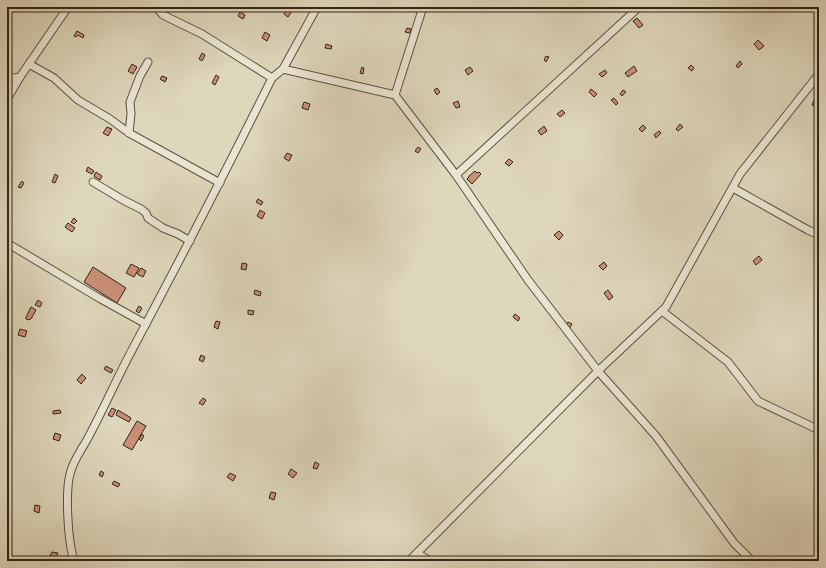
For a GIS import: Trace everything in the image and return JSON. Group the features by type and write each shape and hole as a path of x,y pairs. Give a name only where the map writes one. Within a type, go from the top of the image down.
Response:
{"street":[{"path":"7,99 28,64 68,7"},
{"path":"156,7 163,15 202,34 272,78"},
{"path":"74,561 68,509 70,474 74,463 90,436 116,381 190,241 272,78 283,69 317,7"},
{"path":"395,95 423,7"},
{"path":"456,175 639,7"},
{"path":"129,133 131,114 130,102 140,76 148,62"},
{"path":"28,64 54,78 78,100 110,119 129,133 220,182"},
{"path":"283,69 395,95 456,175 528,280 598,371 656,436 734,543 752,561"},
{"path":"409,561 598,371 666,307 740,174 819,74"},
{"path":"7,79 20,77"},
{"path":"93,182 141,209 146,213 148,218 163,228 190,241"},
{"path":"733,188 819,235"},
{"path":"7,243 146,324"},
{"path":"662,311 728,362 758,401 819,430"},
{"path":"417,553 430,561"}],"building":[{"path":"288,8 292,11 288,17 284,14"},
{"path":"240,12 245,15 243,19 238,16"},
{"path":"637,18 643,25 639,28 633,21"},
{"path":"407,28 411,29 410,33 405,32"},
{"path":"77,31 84,35 83,38 78,35 76,37 74,36"},
{"path":"265,32 270,35 267,41 262,38"},
{"path":"758,40 764,46 759,50 754,44"},
{"path":"326,44 332,46 331,49 325,48"},
{"path":"202,53 205,55 202,61 199,59"},
{"path":"546,56 549,57 546,62 544,60"},
{"path":"740,61 742,64 738,68 736,66"},
{"path":"132,64 137,67 133,74 128,71"},
{"path":"691,65 694,68 692,71 688,68"},
{"path":"634,66 637,71 628,77 625,73"},
{"path":"362,67 364,68 363,74 360,73"},
{"path":"470,67 473,71 468,75 465,70"},
{"path":"605,70 607,73 602,77 599,74"},
{"path":"216,75 219,77 215,85 212,83"},
{"path":"162,76 167,78 165,82 160,79"},
{"path":"437,88 440,92 437,95 434,90"},
{"path":"591,89 597,94 594,97 589,92"},
{"path":"623,90 626,92 622,96 620,94"},
{"path":"614,98 618,103 616,105 611,100"},
{"path":"814,100 819,101 817,107 812,105"},
{"path":"458,101 460,107 456,108 453,103"},
{"path":"304,102 310,104 308,110 302,108"},
{"path":"562,110 565,113 560,117 557,114"},
{"path":"680,124 683,127 678,131 676,129"},
{"path":"643,125 646,128 642,132 639,129"},
{"path":"544,126 547,131 541,135 538,131"},
{"path":"107,127 112,129 108,136 103,133"},
{"path":"659,131 661,133 656,138 654,135"},
{"path":"418,147 421,149 418,153 415,151"},
{"path":"287,153 292,155 289,161 284,158"},
{"path":"509,159 513,162 509,166 505,163"},
{"path":"88,167 94,171 92,174 86,171"},
{"path":"475,171 481,174 472,184 467,179"},
{"path":"96,172 102,176 100,180 94,176"},
{"path":"55,174 58,176 55,183 52,182"},
{"path":"22,181 24,183 21,188 18,187"},
{"path":"258,199 263,202 261,205 256,202"},
{"path":"260,210 265,213 262,219 257,216"},
{"path":"74,218 77,221 74,224 71,222"},
{"path":"68,223 75,228 72,232 65,227"},
{"path":"559,231 563,235 559,240 554,235"},
{"path":"759,256 762,260 756,265 753,261"},
{"path":"604,262 607,266 603,270 599,266"},
{"path":"242,263 247,264 246,270 241,269"},
{"path":"131,264 139,268 134,277 126,273"},
{"path":"93,267 126,288 117,303 84,282"},
{"path":"141,268 146,271 143,277 137,274"},
{"path":"255,290 261,292 260,296 254,294"},
{"path":"608,290 613,297 609,300 604,293"},
{"path":"38,300 42,303 40,307 35,305"},
{"path":"139,306 142,308 139,313 136,311"},
{"path":"31,307 36,310 29,320 26,319 26,317"},
{"path":"248,310 254,311 253,315 248,314"},
{"path":"515,314 520,318 518,321 513,317"},
{"path":"216,321 220,322 218,329 214,327"},
{"path":"568,322 572,324 569,329 565,326"},
{"path":"20,329 27,331 25,337 18,335"},
{"path":"201,355 205,357 203,362 199,360"},
{"path":"106,366 113,370 111,373 104,369"},
{"path":"82,374 86,378 81,384 77,380"},
{"path":"203,398 206,400 203,405 199,403"},
{"path":"112,408 116,410 112,417 108,415"},
{"path":"60,410 61,413 53,414 53,411"},
{"path":"118,410 131,418 129,422 116,415"},
{"path":"137,421 146,426 132,450 123,445"},
{"path":"55,433 61,435 59,441 53,439"},
{"path":"142,434 144,436 141,441 139,439"},
{"path":"315,462 319,464 317,469 313,468"},
{"path":"291,469 297,473 293,478 288,474"},
{"path":"101,471 104,473 102,477 99,475"},
{"path":"230,473 236,476 233,481 227,477"},
{"path":"114,481 120,484 118,487 112,484"},
{"path":"271,492 276,493 274,500 269,498"},
{"path":"35,505 40,506 39,513 34,511"},
{"path":"52,552 58,553 56,558 50,556"}]}
